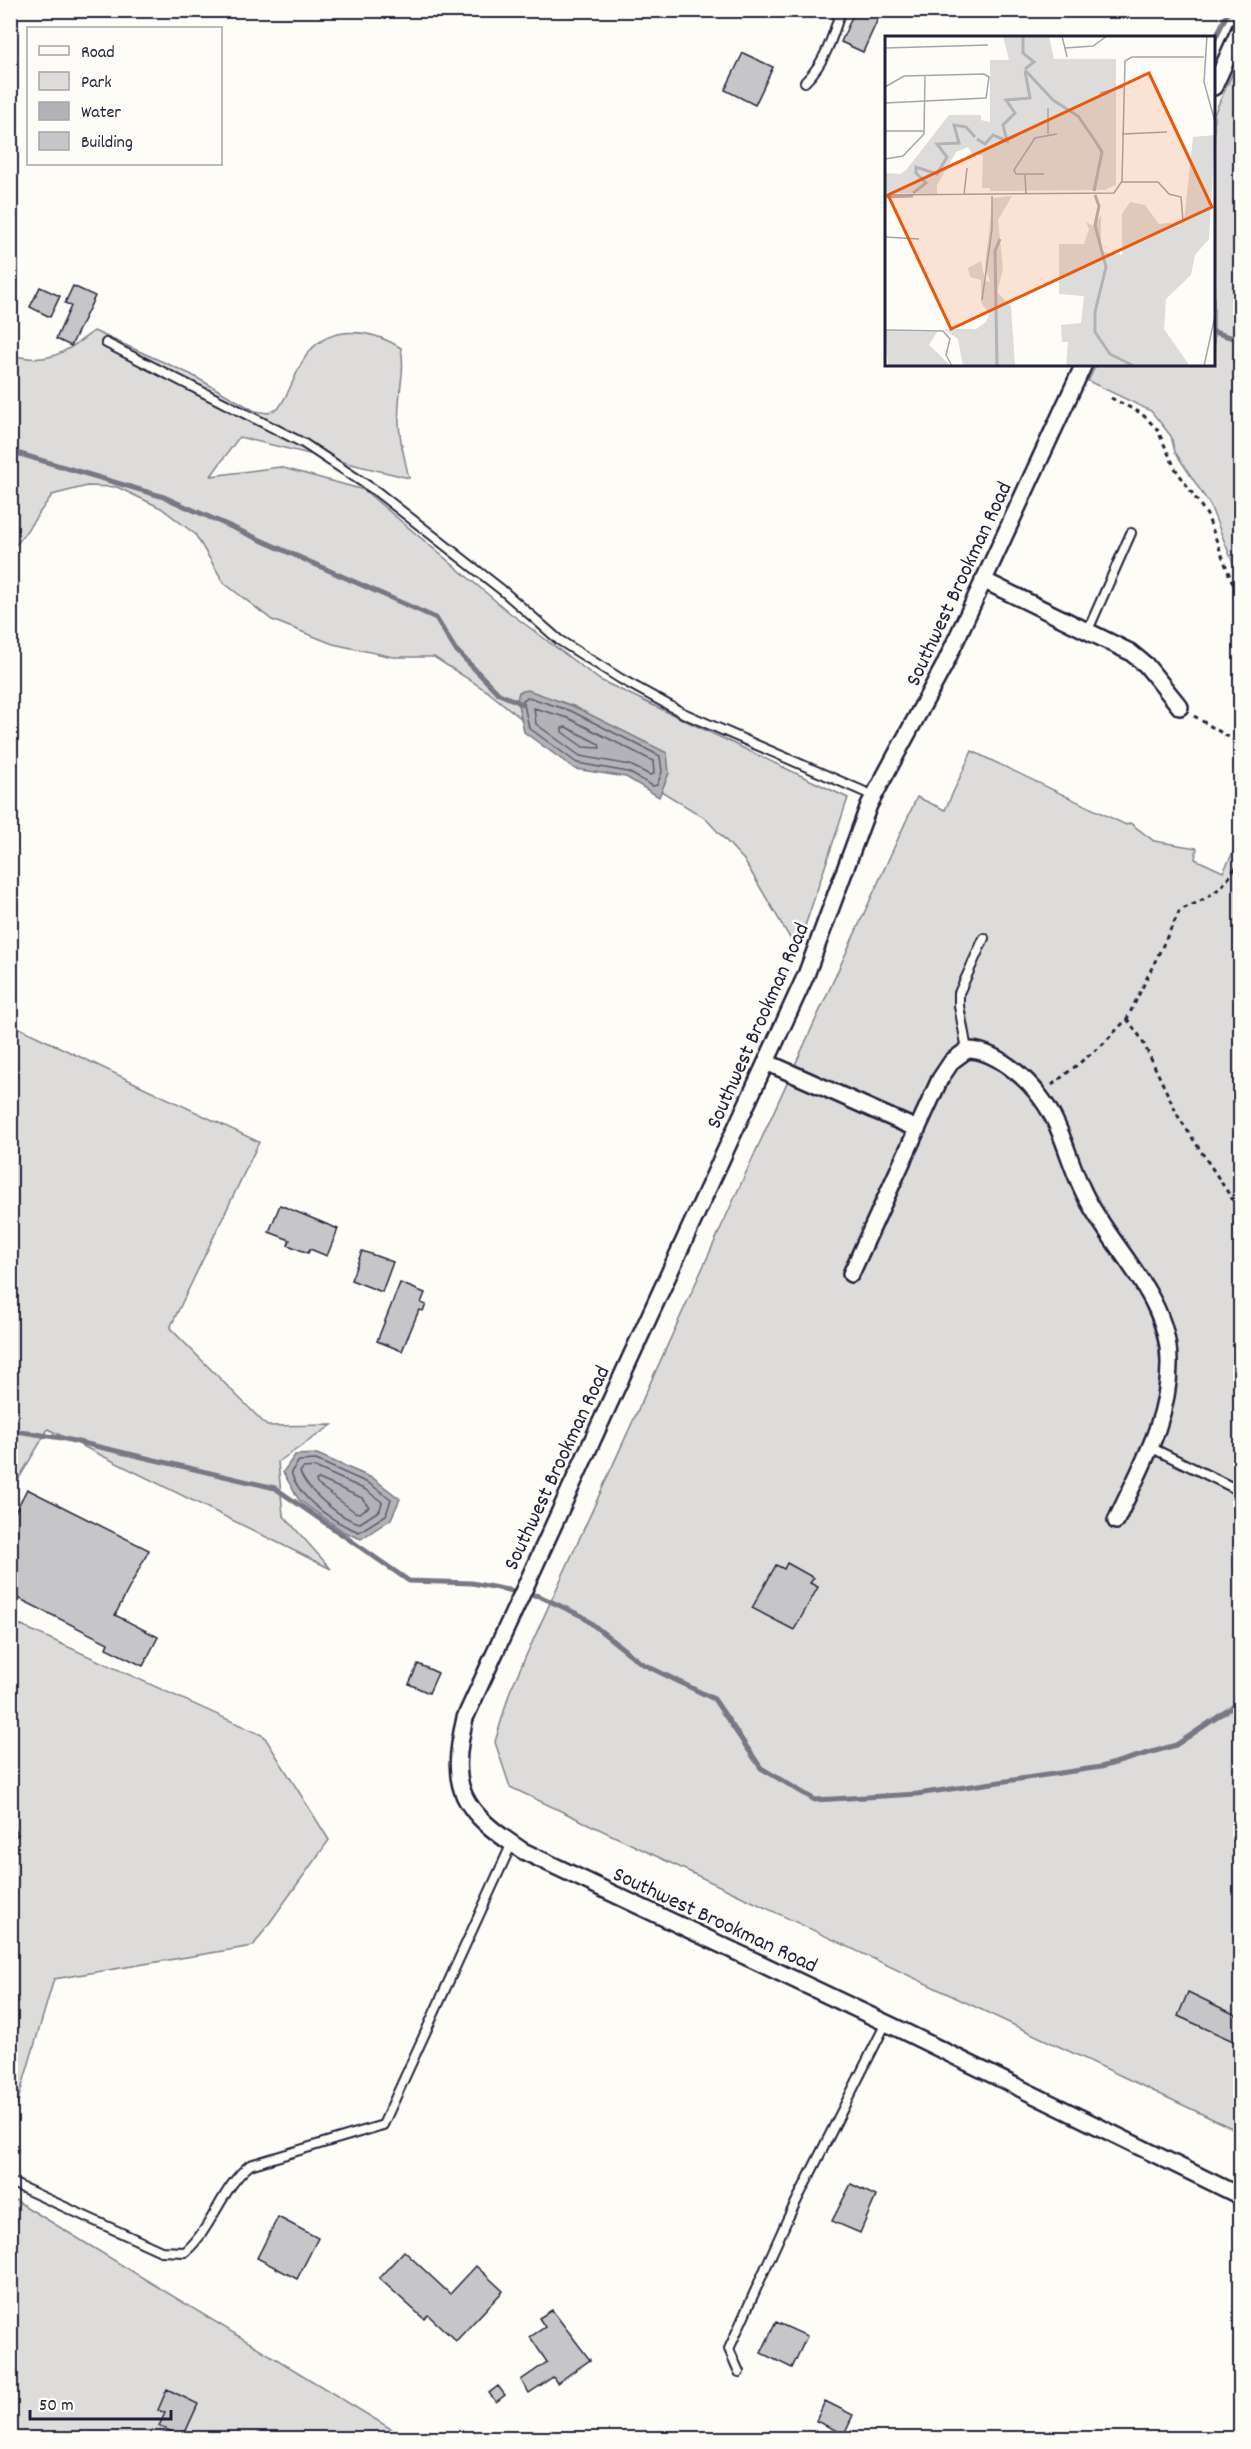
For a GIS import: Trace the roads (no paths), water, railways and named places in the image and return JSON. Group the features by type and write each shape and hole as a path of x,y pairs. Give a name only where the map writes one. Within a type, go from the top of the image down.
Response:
{"street":[{"path":"1215,85 1240,29"},
{"name":"Southwest Brookman Road","path":"1083,366 919,715 874,796 858,832 806,975 465,1718 457,1751 458,1782 471,1806 486,1826 512,1843 1240,2196"},
{"path":"983,580 1130,652 1146,666 1180,707"},
{"path":"851,1274 940,1079 952,1061 967,1050 983,1051 998,1058 1040,1095 1055,1117 1084,1194 1142,1281 1166,1338 1170,1361 1167,1394 1158,1431 1116,1521"},
{"path":"766,1062 917,1129"}],"lane":[{"path":"805,82 814,73 830,45 841,10"},
{"path":"106,343 303,443 376,491 502,591 559,640 621,679 683,713 874,796"},
{"path":"1088,630 1131,533"},
{"path":"967,1050 958,1006 959,993 984,938"},
{"path":"1150,1447 1240,1491"},
{"path":"10,2182 161,2251 184,2252 199,2240 236,2176 250,2165 383,2125 512,1843"},
{"path":"739,2372 729,2349 788,2218 886,2023"}],"water":[{"path":"528,690 573,706 667,753 669,773 659,797 626,777 575,769 524,732 517,700 519,692"},
{"path":"317,1454 374,1479 400,1499 391,1519 361,1539 344,1532 299,1500 283,1472 295,1455"}],"waterway":[{"path":"1215,39 1229,10"},
{"path":"1215,332 1240,340"},
{"path":"10,451 164,497 436,618 455,649 499,694 523,704"},
{"path":"10,1430 61,1438 275,1488 409,1581 472,1583 539,1596 582,1616 641,1663 714,1699 761,1768 815,1800 917,1794 1101,1767 1176,1745 1240,1702"}]}
